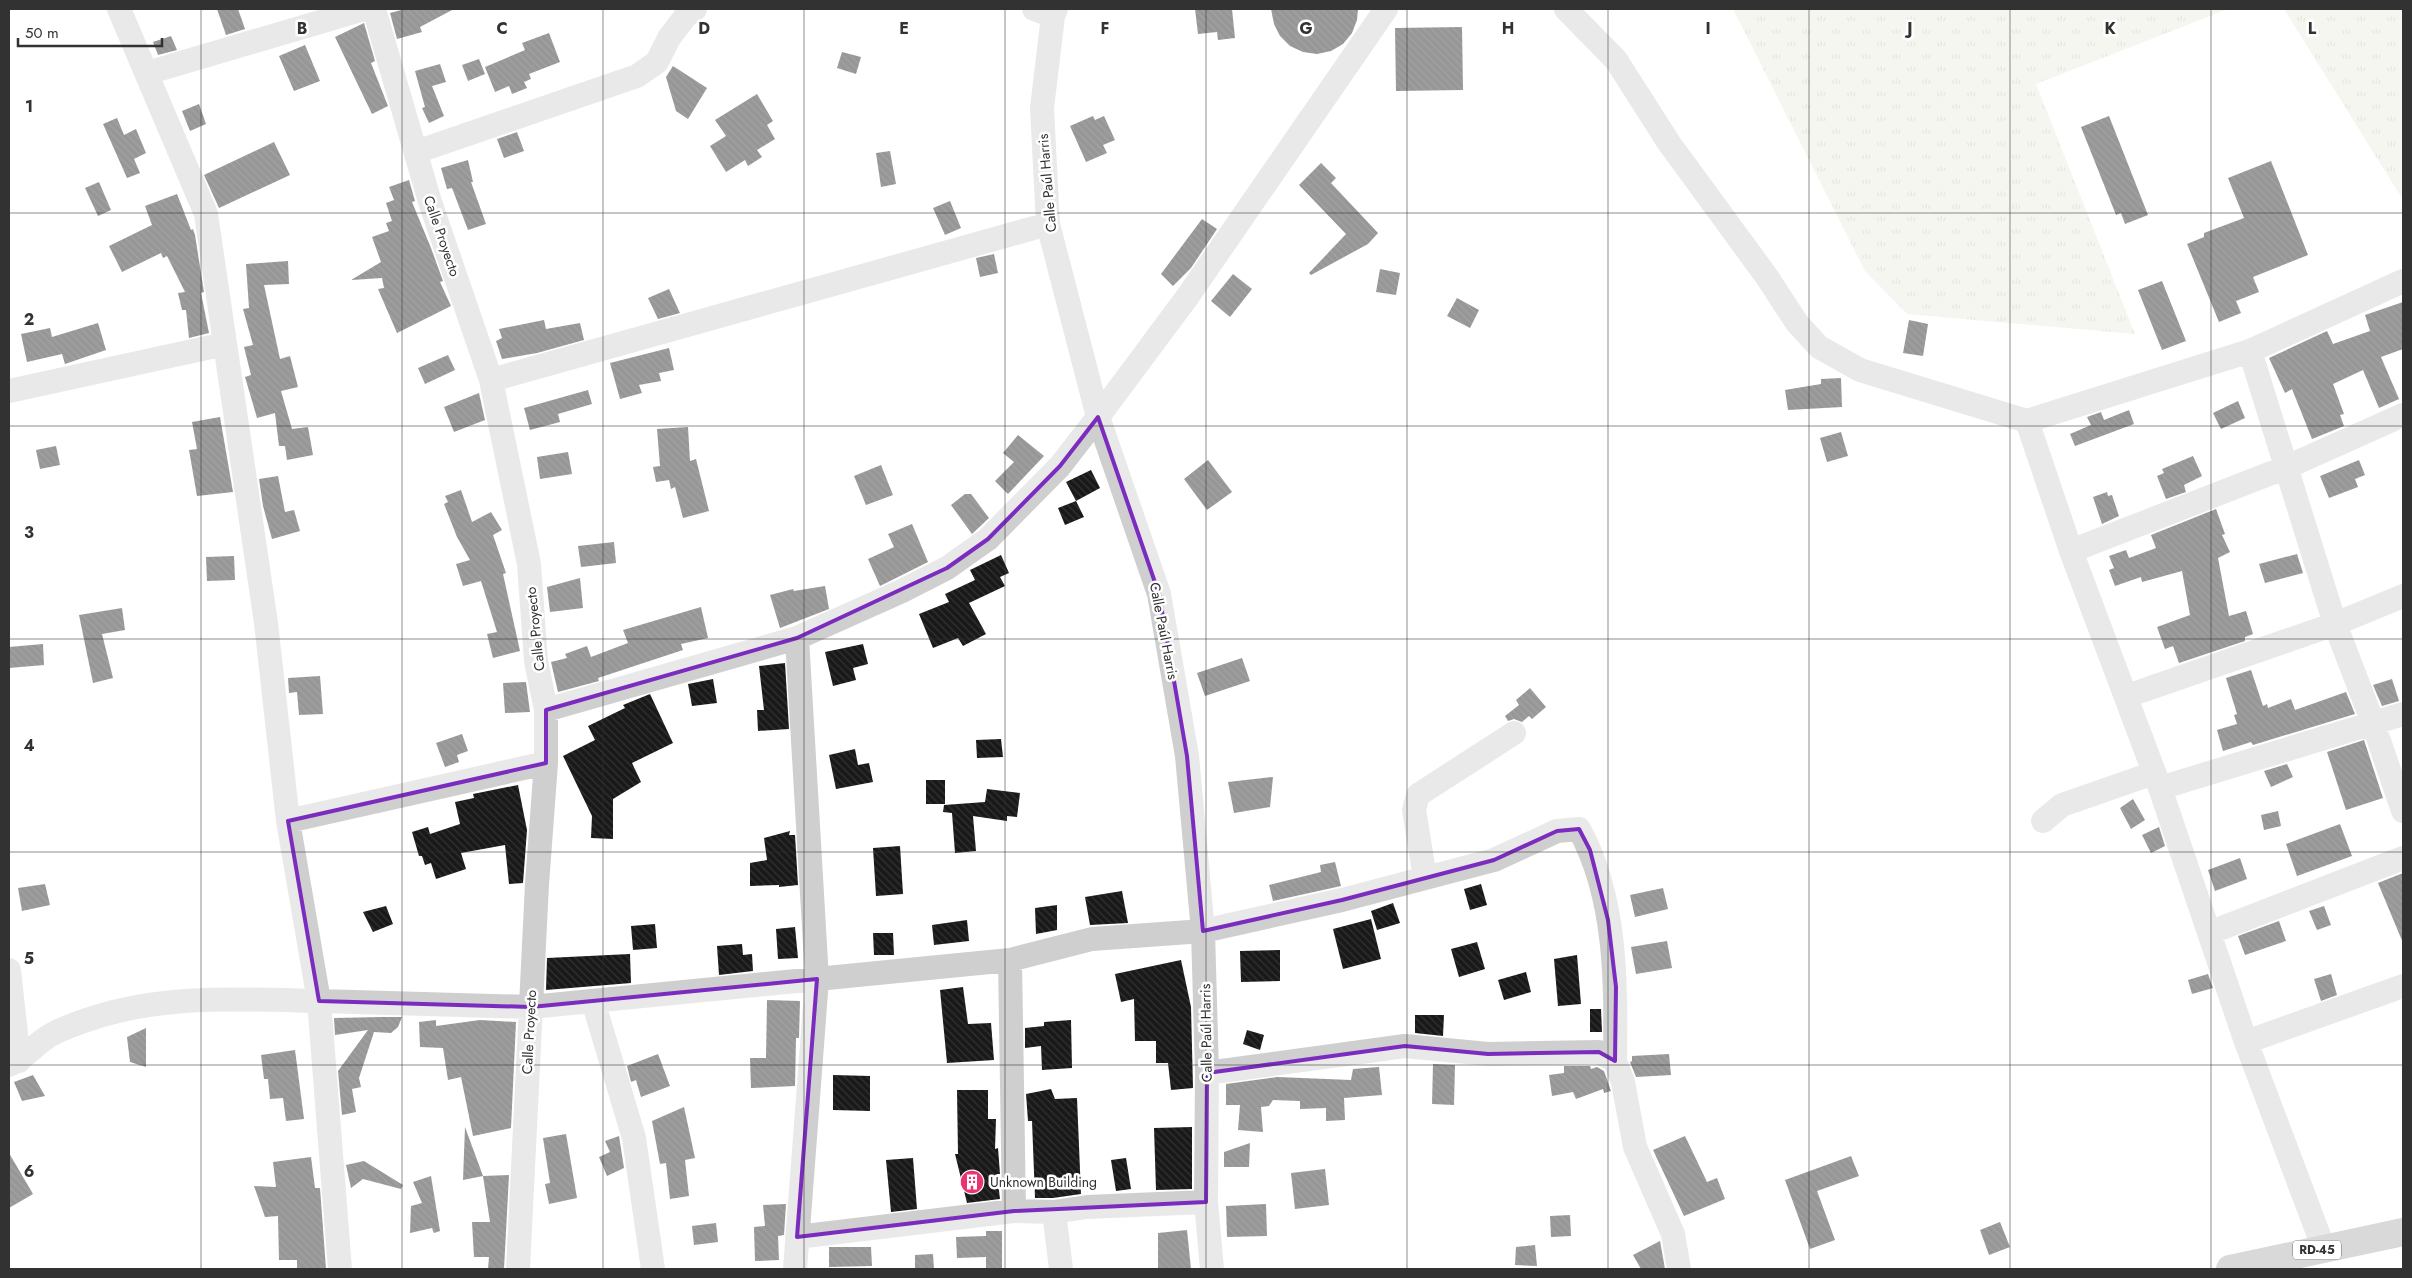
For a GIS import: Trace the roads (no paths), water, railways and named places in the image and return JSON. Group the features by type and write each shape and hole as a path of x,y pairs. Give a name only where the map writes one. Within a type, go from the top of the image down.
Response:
{"main road":[{"name":"RD-45","path":"2230,1269 2403,1232"}],"street":[{"path":"119,9 206,214 266,623 288,821 319,1001 340,1269"},
{"path":"147,73 364,9"},
{"name":"Calle Proyecto","path":"374,9 430,202 491,380 529,564 536,661 546,710 546,764 531,1007 518,1269"},
{"path":"416,152 637,76 656,62 668,38 684,18 695,9"},
{"path":"546,710 797,638 902,591 947,568 988,539 1060,466 1098,417 1188,296 1386,9"},
{"path":"1566,9 1616,60 1670,142 1767,277 1797,323 1819,347 1860,370 2026,421 2250,350 2403,281"},
{"name":"Calle Paúl Harris","path":"1048,11 1042,108 1048,224 1098,417 1159,594 1187,756 1203,931 1207,1073 1206,1202 1212,1269"},
{"path":"491,380 1048,224"},
{"path":"9,391 225,344"},
{"path":"2250,350 2335,624 2373,723 2403,811"},
{"path":"2071,551 2287,466 2403,415"},
{"path":"2026,421 2071,551 2157,780 2246,1042 2324,1249"},
{"path":"2127,696 2335,624 2403,596"},
{"path":"795,1269 817,979 797,638"},
{"path":"2043,821 2062,805 2403,714"},
{"path":"1425,878 1414,810 1418,795 1514,733"},
{"path":"288,821 546,764"},
{"path":"14,1063 48,1036 88,1020 147,1005 218,999 531,1007 1010,960 1092,939 1203,931 1342,900 1494,860 1557,830 1579,829 1590,850 1608,920 1616,987 1614,1061 1623,1082 1634,1147 1673,1234 1679,1269"},
{"path":"2209,933 2403,858"},
{"path":"1010,960 1014,1211"},
{"path":"9,970 14,1063"},
{"path":"2246,1042 2403,986"},
{"path":"593,1001 634,1138 653,1269"},
{"path":"1207,1073 1405,1046 1488,1054 1599,1052 1614,1061"},
{"path":"797,1237 1014,1211 1054,1212 1087,1207 1206,1202"},
{"path":"1054,1212 1061,1269"}],"place":[{"name":"Unknown Building","path":"972,1182"}]}
